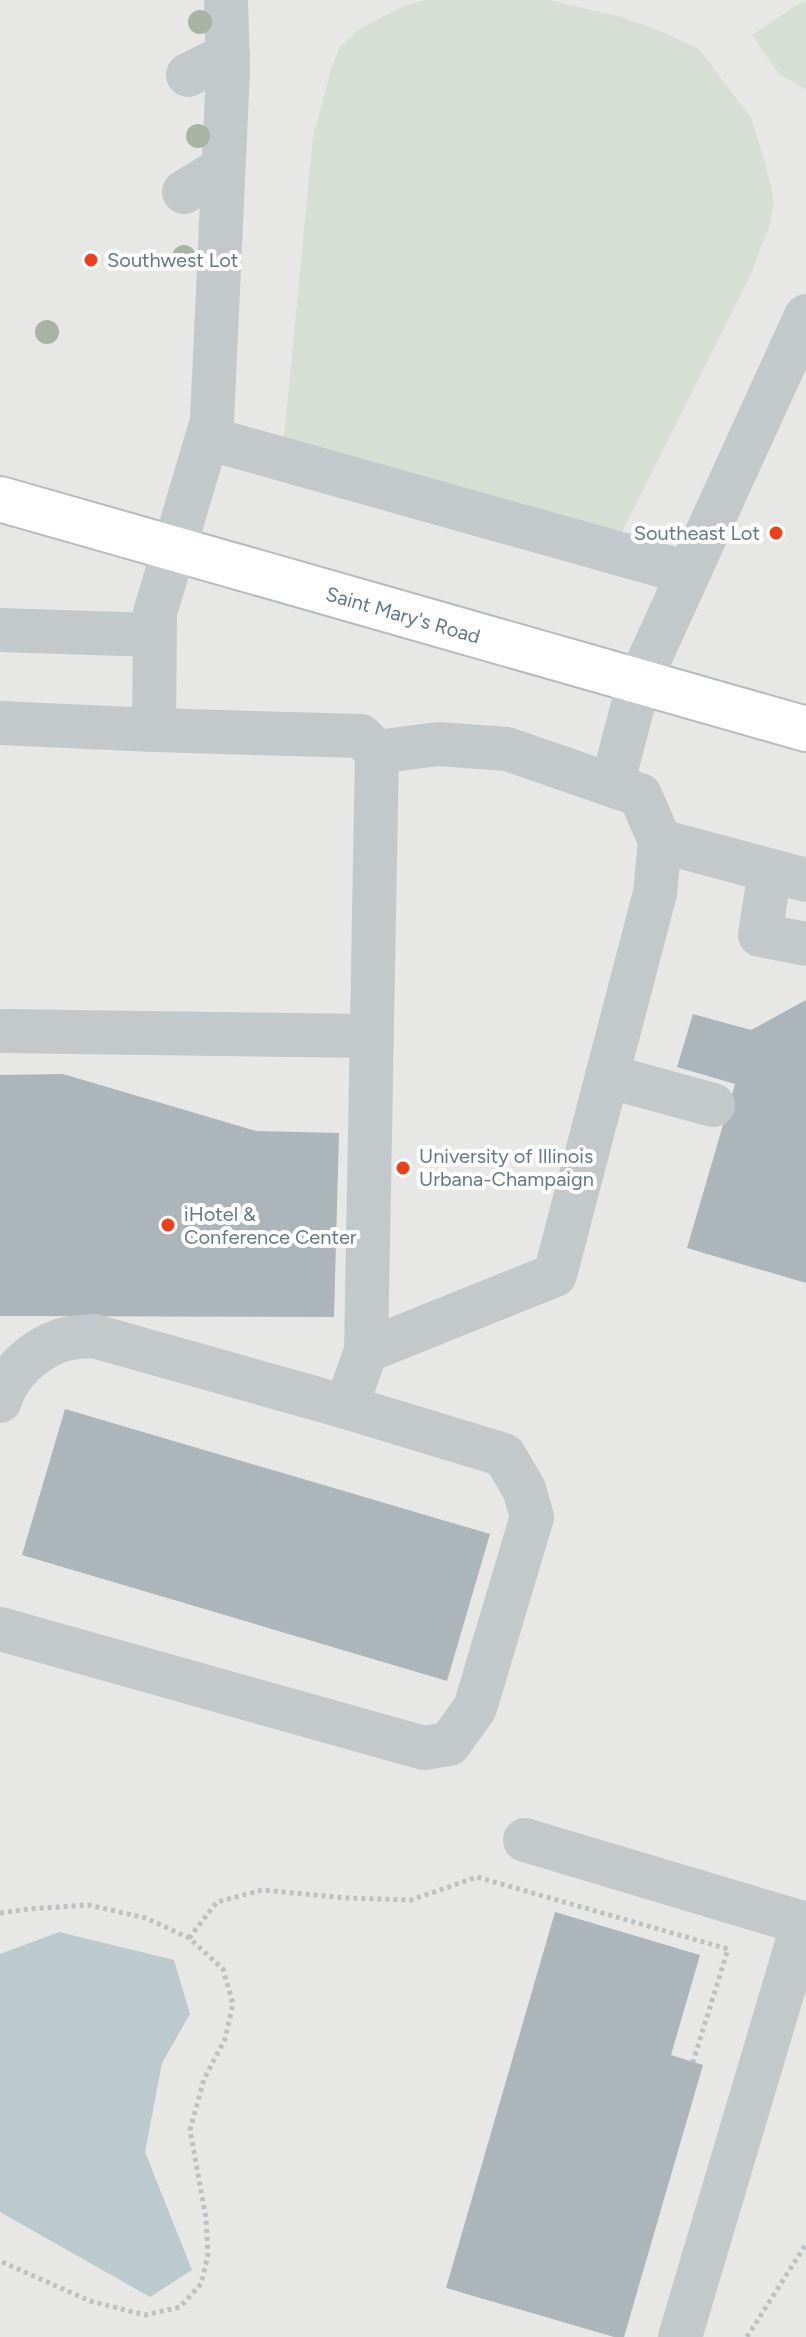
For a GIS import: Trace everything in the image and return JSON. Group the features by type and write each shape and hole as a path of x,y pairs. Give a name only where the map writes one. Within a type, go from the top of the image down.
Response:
{"main road":[{"name":"Saint Mary's Road","path":"0,499 806,729"}],"lane":[{"path":"154,730 155,613 212,421 198,318 223,168 228,55 226,0"},
{"path":"188,75 228,55"},
{"path":"184,192 223,168"},
{"path":"612,785 639,682 806,316"},
{"path":"758,421 778,464"},
{"path":"207,438 688,573"},
{"path":"0,630 154,635"},
{"path":"0,723 361,736 377,752 366,1351 346,1407"},
{"path":"366,1351 555,1275 655,893 660,841 640,795 507,749 438,744 377,752"},
{"path":"660,841 788,875 760,935 806,944"},
{"path":"0,1031 372,1036"},
{"path":"607,1076 713,1105"},
{"path":"0,1401 2,1393 26,1359 62,1340 94,1336 504,1455 524,1489 532,1517 475,1708 449,1744 424,1748 0,1629"},
{"path":"525,1840 804,1924 680,2337"}],"path":[{"path":"189,1938 217,1902 262,1890 411,1900 477,1877 728,1949 693,2062"},
{"path":"0,1913 88,1905 146,1918 189,1938 223,1969 233,2004 225,2039 204,2079 190,2130 206,2218 208,2255 201,2284 180,2307 145,2315 90,2301 0,2261"},
{"path":"747,2337 806,2244"}],"shaded area":[{"name":"University of Illinois Urbana-Champaign","path":"0,0 806,0 806,2337 0,2337"},
{"path":"426,0 549,0 621,17 658,30 699,49 751,118 774,200 770,223 752,272 612,552 282,459 313,137 332,66 340,47 358,30 406,5"},
{"path":"806,1 806,90 779,74 752,35"},
{"path":"59,1932 174,1960 190,2014 162,2063 145,2152 192,2270 150,2297 0,2212 0,1954"}],"building":[{"path":"806,1000 806,1283 687,1248 735,1084 677,1067 693,1014 751,1030"},
{"name":"iHotel & Conference Center","path":"63,1074 256,1131 339,1133 334,1317 0,1316 0,1075"},
{"path":"65,1409 490,1534 447,1681 22,1555"},
{"path":"555,1912 700,1955 671,2055 703,2065 624,2337 614,2337 446,2288"}],"place":[{"name":"Southwest Lot","path":"91,260"},
{"name":"Southeast Lot","path":"776,533"},
{"name":"University of Illinois Urbana-Champaign","path":"403,1168"},
{"name":"iHotel & Conference Center","path":"168,1225"}]}
